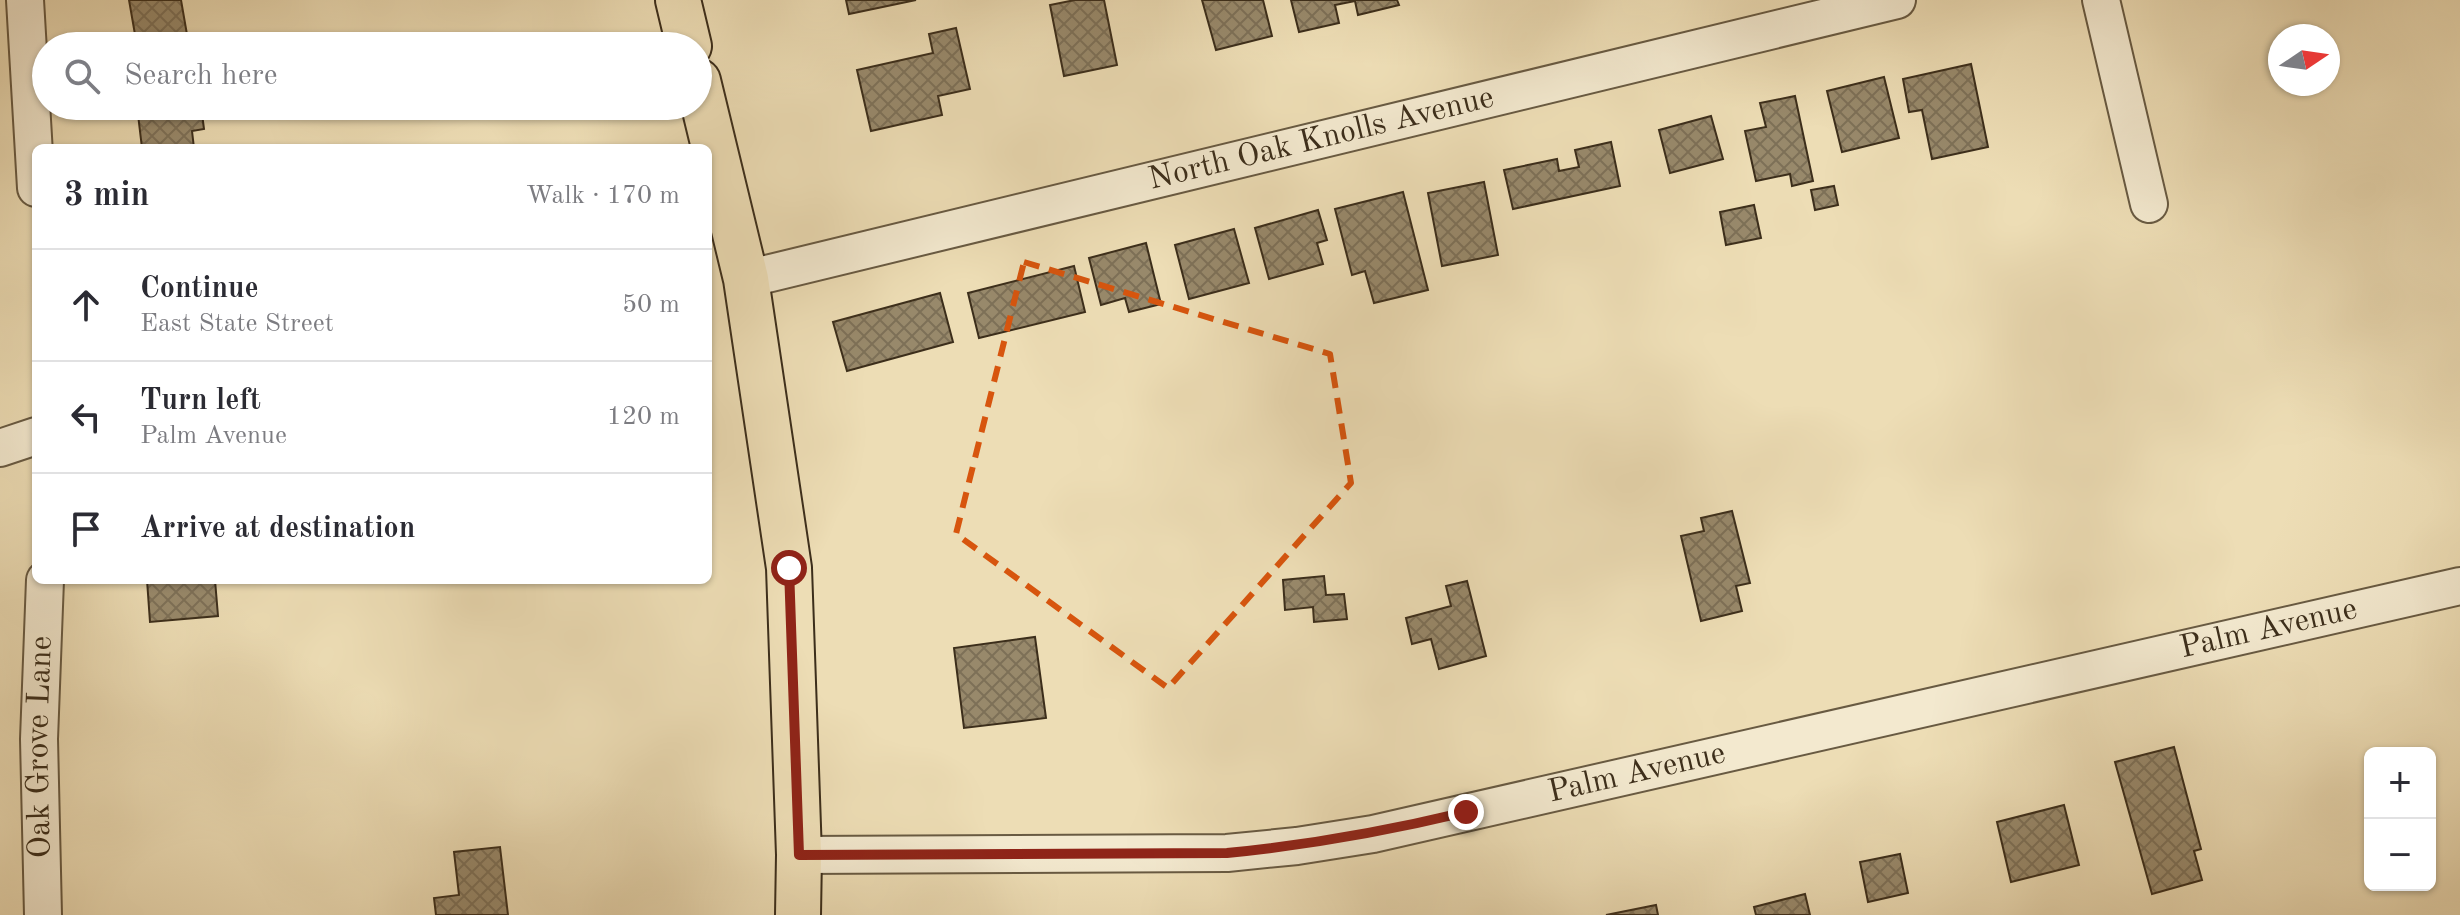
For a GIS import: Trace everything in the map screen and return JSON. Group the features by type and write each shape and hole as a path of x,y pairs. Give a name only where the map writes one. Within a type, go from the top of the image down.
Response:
{"main road":[{"path":"678,0 686,32"},
{"path":"707,120 746,279 789,568 799,855 798,915"}],"street":[{"path":"25,0 32,120"},
{"name":"North Oak Knolls Avenue","path":"746,279 1897,0"},
{"path":"2101,0 2149,204"},
{"path":"32,120 33,144"},
{"path":"0,448 32,437"},
{"name":"Oak Grove Lane","path":"43,915 39,739 45,584"},
{"name":"Palm Avenue","path":"799,855 1227,853 1312,844 1373,834 2460,586"}],"highlighted area":[{"path":"1024,262 1330,354 1351,483 1168,688 956,534"}],"building":[{"path":"129,0 181,0 187,32 135,32"},
{"path":"846,0 916,0 849,14"},
{"path":"1075,0 1104,0 1117,65 1064,76 1050,5"},
{"path":"1202,0 1263,0 1272,36 1216,50"},
{"path":"1291,0 1397,0 1399,5 1358,15 1355,1 1335,5 1339,23 1299,32"},
{"path":"956,28 970,89 938,96 942,115 871,131 857,70 933,53 929,34"},
{"path":"1971,64 1988,147 1932,159 1922,110 1909,112 1903,79"},
{"path":"1884,77 1899,138 1842,152 1827,91"},
{"path":"1795,96 1813,181 1792,186 1790,174 1756,181 1745,131 1766,127 1760,103"},
{"path":"1711,116 1723,159 1670,173 1659,130"},
{"path":"139,120 203,120 204,129 192,131 194,144 142,144"},
{"path":"1611,142 1620,186 1513,209 1504,170 1557,159 1559,171 1579,167 1575,150"},
{"path":"1484,182 1498,255 1442,266 1428,193"},
{"path":"1834,186 1838,205 1815,210 1811,190"},
{"path":"1403,192 1428,290 1374,303 1365,271 1352,275 1335,209"},
{"path":"1754,205 1761,238 1726,245 1720,212"},
{"path":"1318,210 1327,240 1317,243 1323,264 1269,279 1255,228"},
{"path":"1234,229 1249,283 1189,299 1175,245"},
{"path":"1146,243 1161,304 1129,312 1125,298 1101,305 1089,258"},
{"path":"1074,266 1085,312 979,338 968,293"},
{"path":"940,293 953,342 847,371 833,322"},
{"path":"1732,511 1750,583 1736,586 1742,611 1701,621 1681,536 1704,531 1701,518"},
{"path":"1324,576 1326,595 1344,594 1347,619 1314,622 1313,607 1285,610 1283,580"},
{"path":"1467,581 1486,656 1439,669 1431,639 1412,644 1406,618 1451,606 1446,586"},
{"path":"147,584 215,584 218,616 150,622"},
{"path":"1035,637 1046,718 964,728 954,648"},
{"path":"2174,747 2201,849 2194,851 2202,880 2152,894 2115,762"},
{"path":"2064,805 2079,865 2011,882 1997,822"},
{"path":"500,847 508,915 436,915 434,898 459,895 454,852"},
{"path":"1900,854 1908,893 1868,902 1860,862"},
{"path":"1805,894 1810,915 1756,915 1754,907"},
{"path":"1656,905 1658,915 1606,915"}],"route":[{"path":"789,568 799,855 1227,853 1373,834 1466,812"}]}
